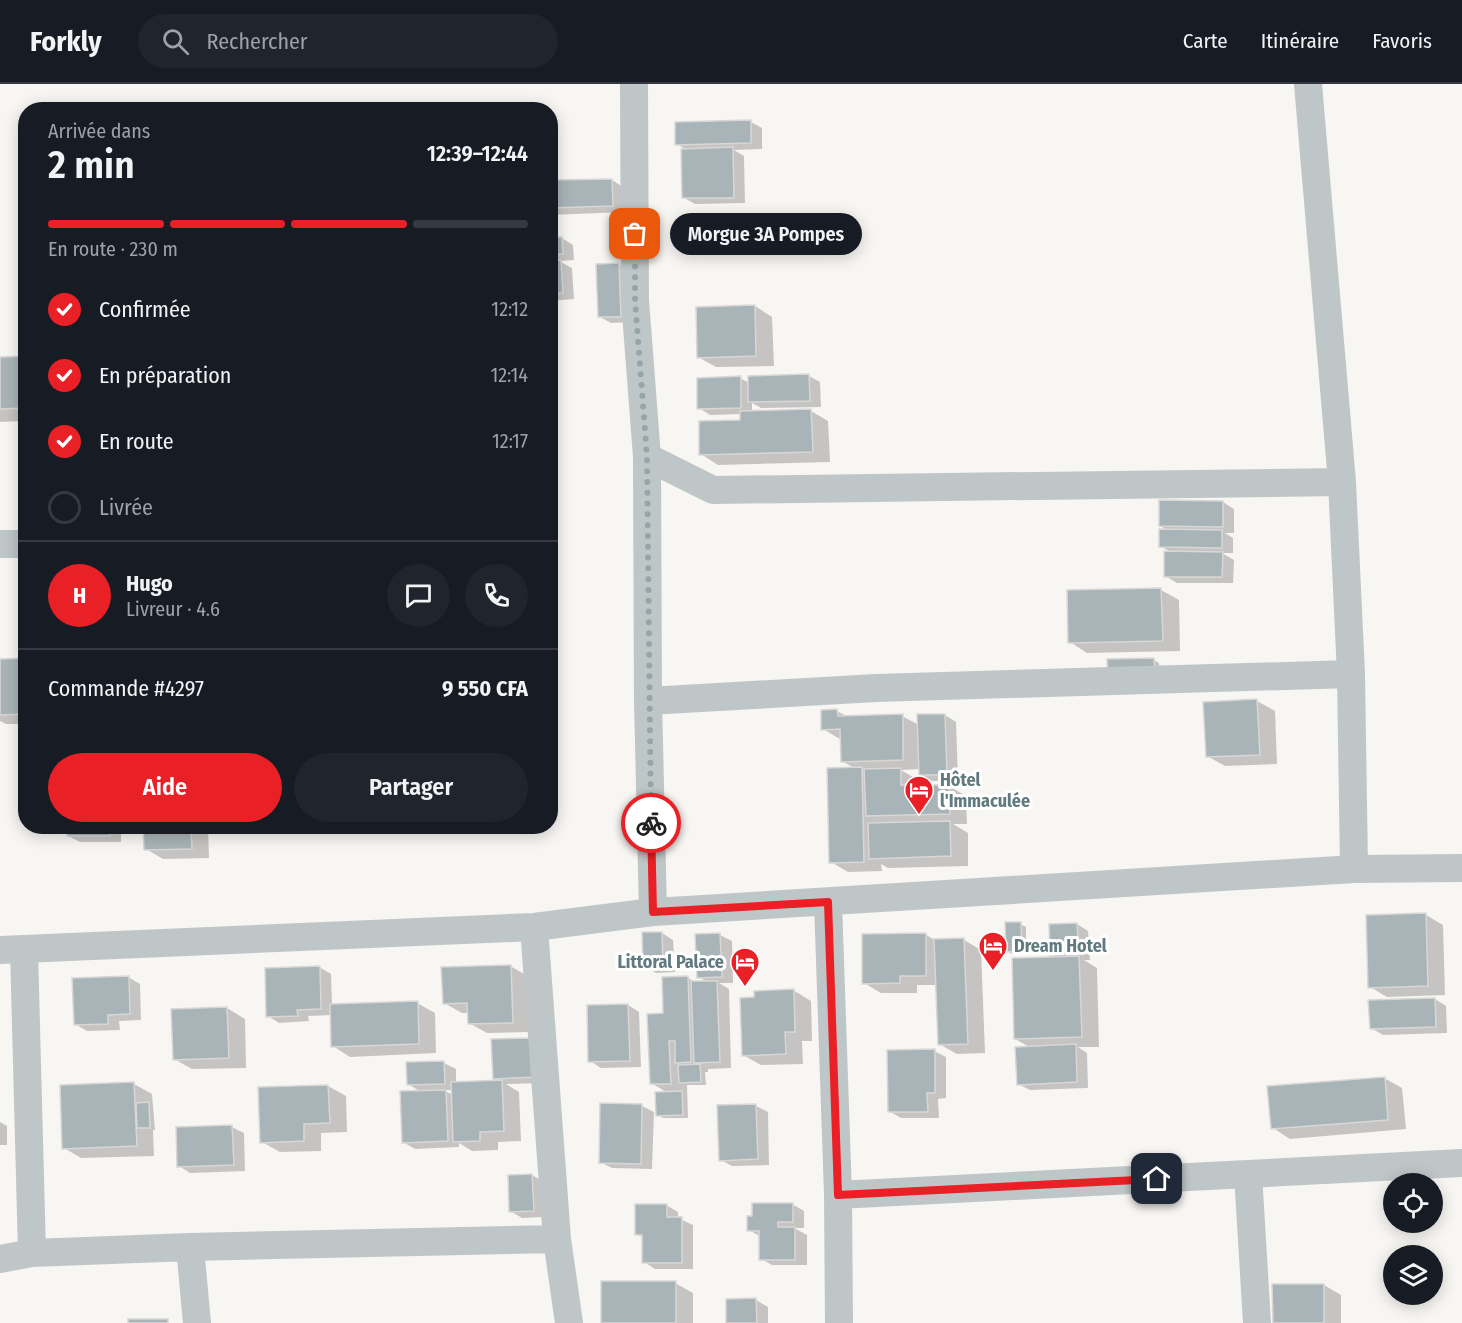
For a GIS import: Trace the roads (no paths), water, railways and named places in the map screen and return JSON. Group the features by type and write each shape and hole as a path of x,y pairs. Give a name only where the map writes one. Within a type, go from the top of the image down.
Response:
{"street":[{"path":"634,84 635,300 647,457 648,701 653,912"},
{"path":"1308,84 1342,482 1351,674 1354,868"},
{"path":"647,457 713,490 1342,482"},
{"path":"0,544 18,544"},
{"path":"648,701 876,688 1351,674"},
{"path":"32,1253 12,950 534,927 653,912 1354,868 1462,868"},
{"path":"828,902 838,1195 839,1323"},
{"path":"534,927 557,1239 569,1323"},
{"path":"838,1195 1462,1163"},
{"path":"1248,1174 1257,1323"},
{"path":"0,1259 32,1253 190,1247 557,1239"},
{"path":"190,1247 197,1323"}],"place":[{"name":"Morgue 3A Pompes","path":"635,234"},
{"name":"Hôtel l'Immaculée","path":"919,816"},
{"name":"Dream Hotel","path":"993,972"},
{"name":"Littoral Palace","path":"745,988"}]}
